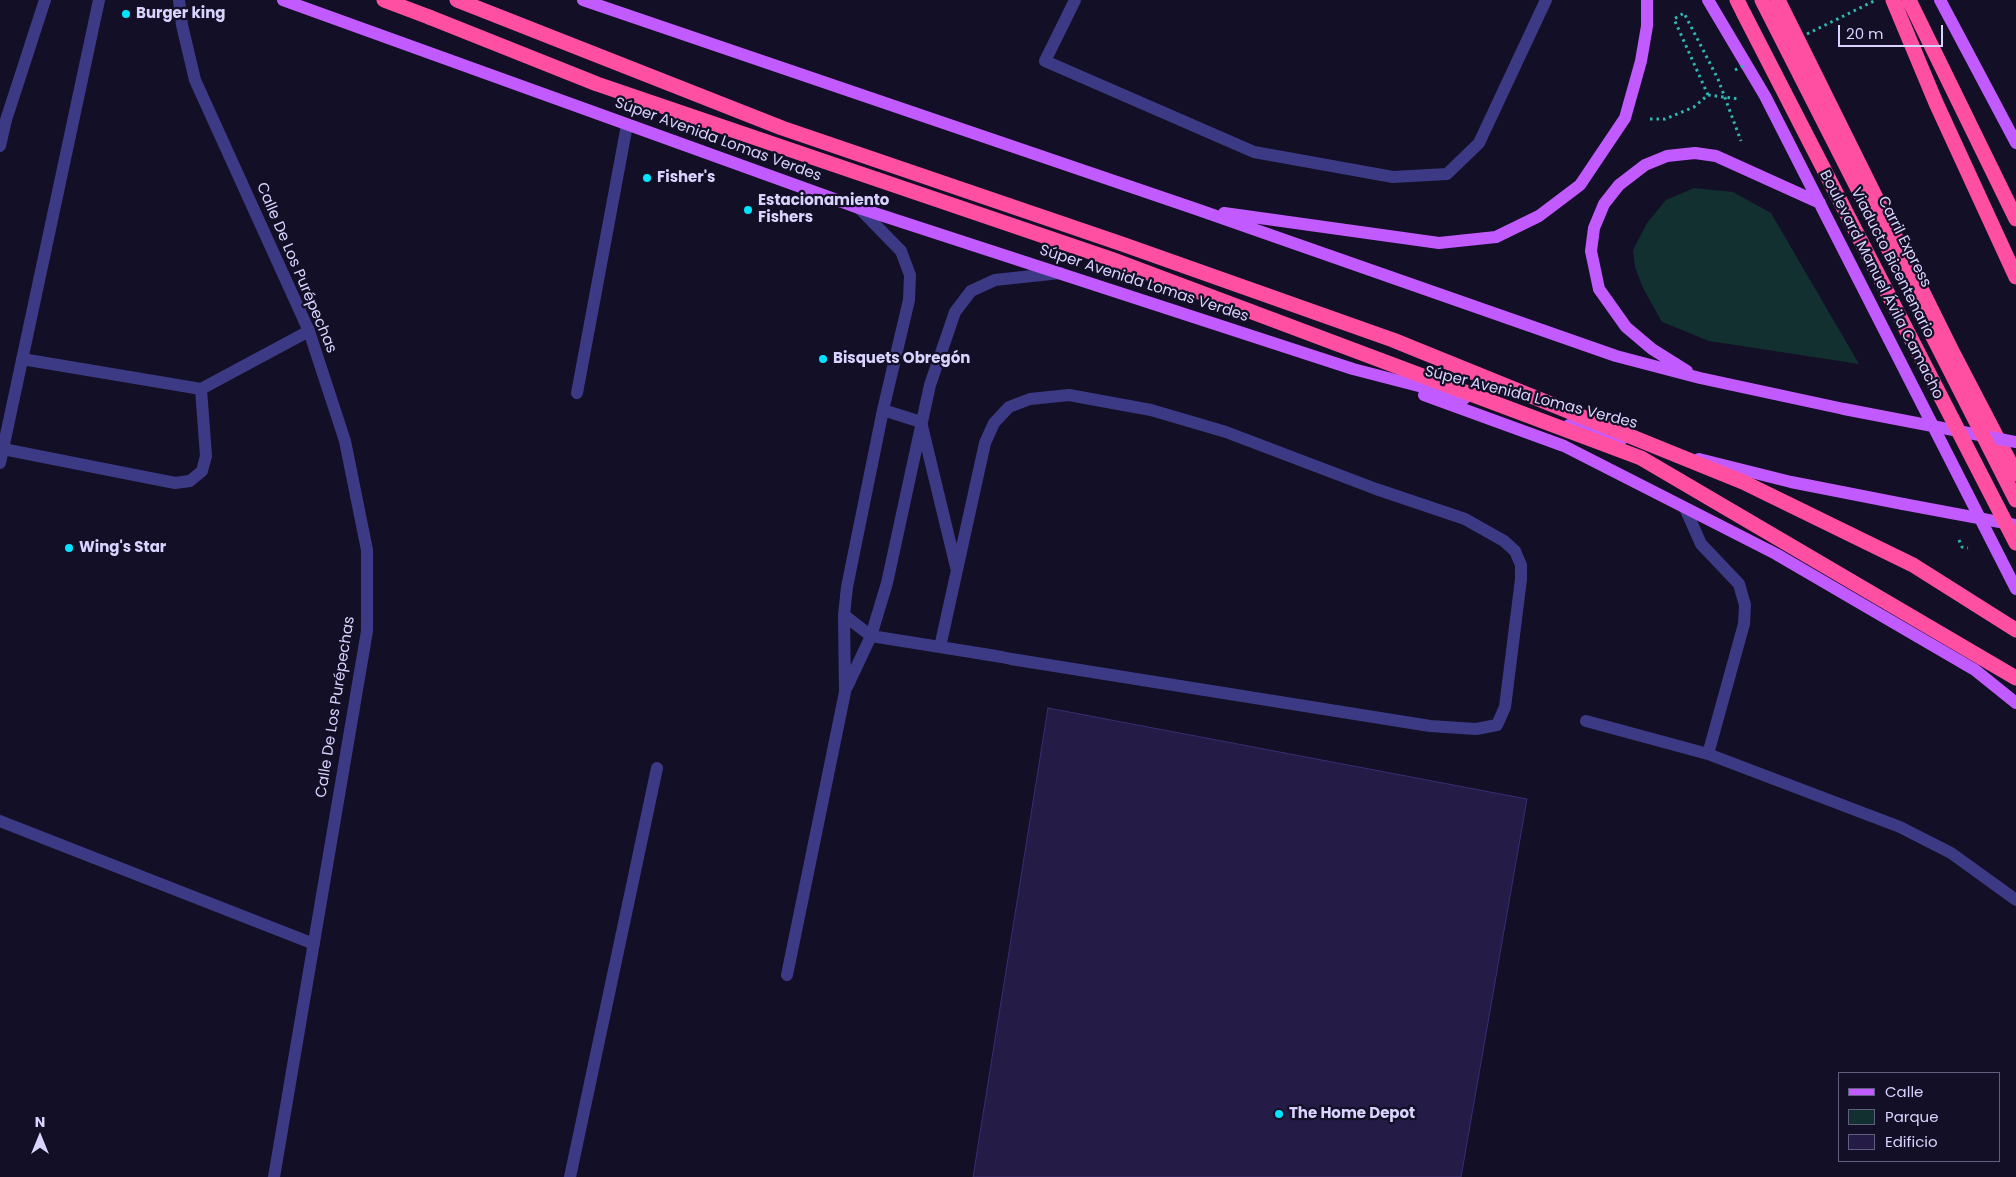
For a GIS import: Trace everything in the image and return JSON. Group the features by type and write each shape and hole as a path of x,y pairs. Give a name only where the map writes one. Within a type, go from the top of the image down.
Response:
{"highway":[{"path":"384,0 597,84 1111,259 1641,458 2016,678"},
{"path":"458,0 782,128 1113,240 1393,340 1743,482 1913,565 2016,630"},
{"name":"Viaducto Bicentenario","path":"1737,0 2016,543"},
{"name":"Carril Express","path":"1762,0 2016,500"},
{"path":"1778,0 1952,351 2016,474"},
{"path":"1893,0 1936,103 2016,278"},
{"path":"1909,0 2016,220"}],"main road":[{"name":"Súper Avenida Lomas Verdes","path":"283,0 859,208 1353,369 1792,482 2016,526"},
{"path":"583,0 1196,209 1616,356 1700,378 1844,409 2016,442"},
{"path":"1196,209 1439,243 1496,237 1539,216 1580,184 1625,118 1641,61 1647,26 1647,0"},
{"name":"Boulevard Manuel Ávila Camacho","path":"1708,0 1764,96 1820,202 2016,589"},
{"path":"1940,0 2016,143"},
{"path":"1700,378 1652,349 1626,327 1599,289 1591,251 1594,228 1604,204 1619,184 1644,165 1667,156 1695,153 1716,156 1820,202"},
{"path":"1353,369 1564,446 1776,554 1966,666 2016,703"}],"street":[{"path":"0,146 3,121 44,0"},
{"path":"0,463 99,0"},
{"name":"Calle De Los Purépechas","path":"179,0 182,25 195,80 309,331 345,440 367,550 367,632 274,1177"},
{"path":"1075,0 1045,61 1254,152 1393,177 1447,174 1479,143 1546,0"},
{"path":"577,394 627,125"},
{"path":"787,975 845,692 844,615 847,587 883,410 909,300 910,275 901,251 859,208"},
{"path":"845,692 871,636 887,583 930,385 955,312 971,291 995,280 1060,273"},
{"path":"22,359 201,389 309,331"},
{"path":"3,449 175,483 190,481 202,471 206,456 201,389"},
{"path":"844,615 871,636 1430,726 1476,729 1497,725 1505,708 1521,579 1521,565 1515,551 1504,542 1465,520 1376,489 1226,432 1151,410 1069,395 1030,399 1009,407 994,423 985,443 940,647"},
{"path":"883,410 921,422"},
{"path":"921,422 957,571"},
{"path":"1685,508 1701,544 1739,584 1745,605 1744,624 1708,754"},
{"path":"1586,721 1708,754 1900,827 1951,853 2016,900"},
{"path":"570,1177 656,768"},
{"path":"0,821 314,944"}],"path":[{"path":"1625,118 1666,119 1694,107 1708,95 1674,19 1684,13 1718,79 1741,141"}],"green space":[{"path":"1694,188 1733,192 1771,213 1859,364 1709,341 1662,322 1643,288 1635,267 1633,250 1647,223 1666,200"}],"building":[{"path":"1048,708 1527,799 1461,1177 973,1177"}],"place":[{"name":"Burger king","path":"126,14"},
{"name":"Fisher's","path":"647,178"},
{"name":"Estacionamiento Fishers","path":"748,210"},
{"name":"Bisquets Obregón","path":"823,359"},
{"name":"Wing's Star","path":"69,548"},
{"name":"The Home Depot","path":"1279,1114"}]}
